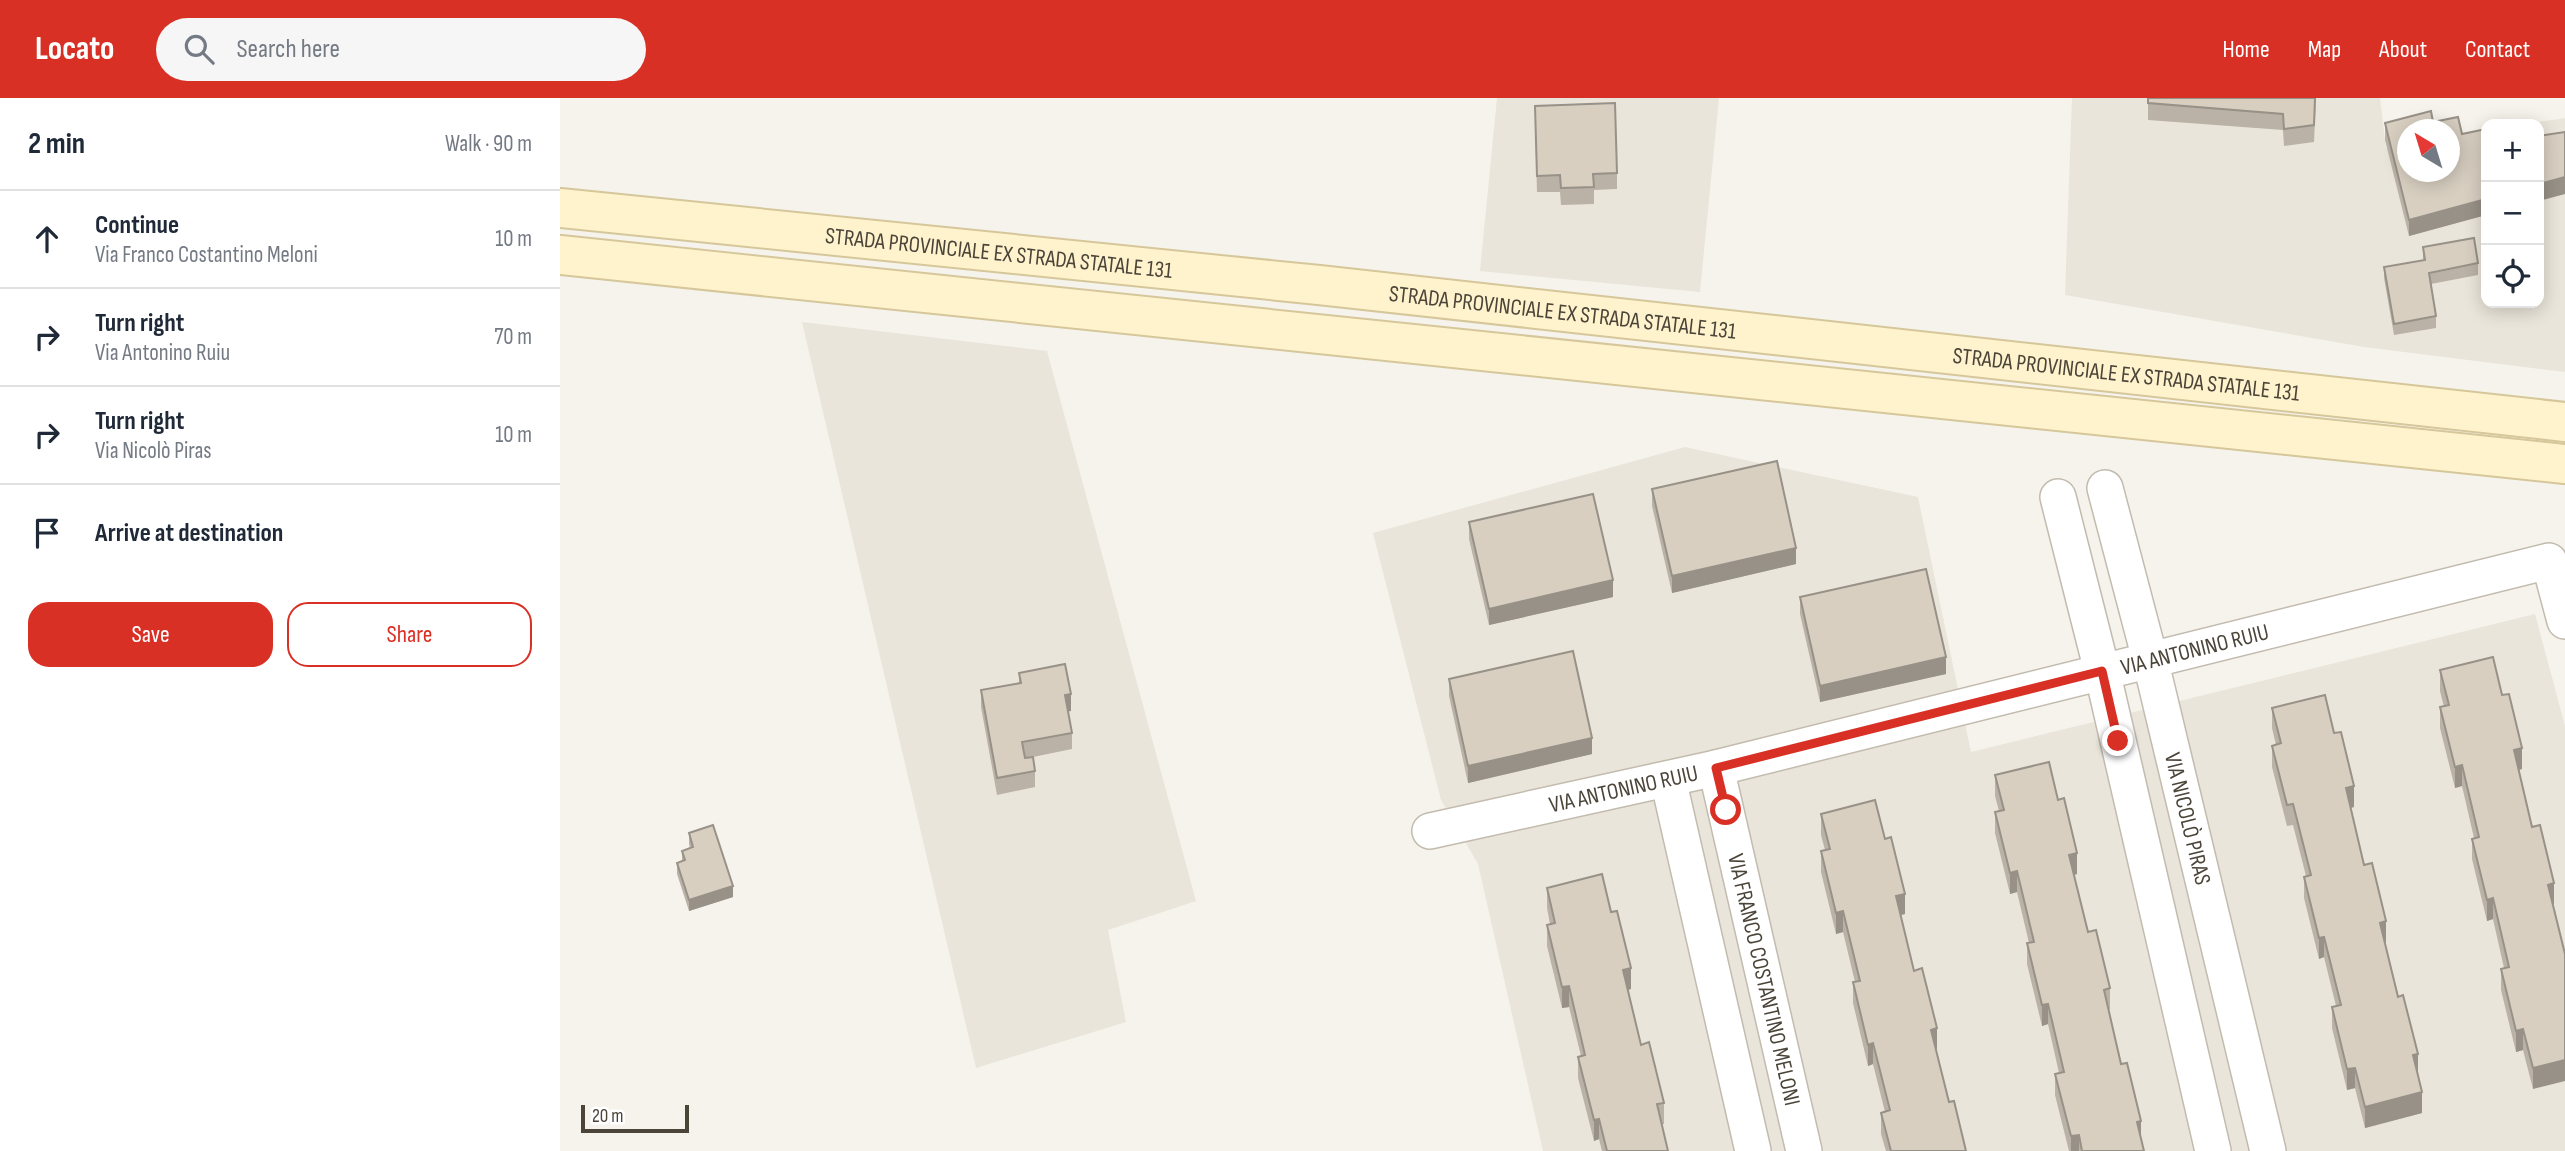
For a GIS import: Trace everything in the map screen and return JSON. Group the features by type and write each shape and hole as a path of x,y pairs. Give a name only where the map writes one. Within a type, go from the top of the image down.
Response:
{"main road":[{"name":"STRADA PROVINCIALE EX STRADA STATALE 131","path":"560,208 1319,285 2565,422"},
{"name":"STRADA PROVINCIALE EX STRADA STATALE 131","path":"560,255 2565,464"}],"street":[{"name":"VIA NICOLÒ PIRAS","path":"2105,488 2150,659 2267,1151"},
{"path":"2057,497 2102,671 2213,1151"},
{"name":"VIA ANTONINO RUIU","path":"1430,831 1716,768 2550,561 2565,621"},
{"name":"VIA FRANCO COSTANTINO MELONI","path":"1716,768 1804,1151"},
{"path":"1668,779 1753,1151"}],"shaded area":[{"path":"1497,98 1719,98 1700,292 1480,271"},
{"path":"2072,98 2380,98 2386,148 2397,146 2397,182 2460,182 2460,161 2481,137 2481,308 2544,308 2544,121 2565,118 2565,372 2364,347 2065,295"},
{"path":"802,322 1047,351 1196,901 1108,930 1126,1022 976,1068"},
{"path":"1685,447 1918,497 1971,752 2535,614 2565,726 2565,1151 1543,1151 1478,864 1441,800 1373,533"}],"building":[{"path":"2148,98 2315,98 2314,125 2284,129 2283,114 2148,103"},
{"path":"1615,103 1617,173 1593,174 1594,187 1561,188 1560,175 1537,176 1535,106"},
{"path":"2431,111 2432,119 2400,119"},
{"path":"2397,120 2397,172 2385,123"},
{"path":"2460,126 2462,134 2481,130 2481,200 2409,220 2400,182 2460,182"},
{"path":"2565,132 2565,177 2544,183 2544,182 2544,135"},
{"path":"2474,238 2478,263 2429,273 2436,316 2394,324 2384,267 2425,260 2423,247"},
{"path":"1777,461 1796,548 1672,576 1652,489"},
{"path":"1593,494 1613,580 1489,609 1469,522"},
{"path":"1926,569 1946,657 1820,686 1800,597"},
{"path":"1573,651 1592,738 1468,766 1449,679"},
{"path":"2493,657 2502,695 2509,694 2522,748 2514,750 2532,827 2540,825 2554,883 2548,885 2565,954 2565,1060 2533,1068 2523,1029 2516,1031 2501,969 2509,967 2493,898 2487,900 2472,839 2479,837 2462,765 2455,767 2440,707 2449,705 2440,670"},
{"path":"1065,664 1071,694 1065,695 1072,733 1022,742 1025,758 1033,757 1035,771 997,778 981,690 1021,683 1019,673"},
{"path":"2325,695 2334,733 2341,732 2354,786 2346,788 2364,865 2372,863 2386,921 2380,923 2398,997 2403,995 2418,1054 2413,1055 2422,1092 2365,1107 2355,1068 2347,1069 2332,1007 2341,1005 2324,937 2319,938 2304,877 2311,875 2293,804 2287,805 2272,746 2281,743 2272,708"},
{"path":"2049,762 2058,800 2064,798 2077,853 2069,855 2088,932 2096,930 2110,988 2104,990 2121,1064 2127,1063 2141,1121 2137,1122 2144,1151 2082,1151 2079,1135 2071,1136 2055,1074 2064,1072 2048,1004 2042,1005 2027,943 2034,942 2017,871 2010,873 1995,812 2004,810 1995,775"},
{"path":"1875,800 1885,839 1891,837 1905,894 1896,896 1914,971 1922,968 1937,1028 1931,1030 1949,1102 1954,1101 1966,1151 1891,1151 1881,1113 1890,1110 1873,1043 1868,1045 1853,982 1860,981 1843,911 1836,913 1821,851 1830,849 1821,814"},
{"path":"713,825 733,886 689,900 677,863 685,860 682,851 693,847 689,833"},
{"path":"1602,874 1611,912 1617,911 1631,968 1623,970 1641,1045 1649,1042 1664,1103 1657,1104 1668,1151 1607,1151 1599,1119 1594,1120 1578,1057 1585,1055 1569,986 1562,987 1547,925 1555,923 1547,888"}],"route":[{"path":"1726,810 1716,768 2102,671 2118,741"}]}
